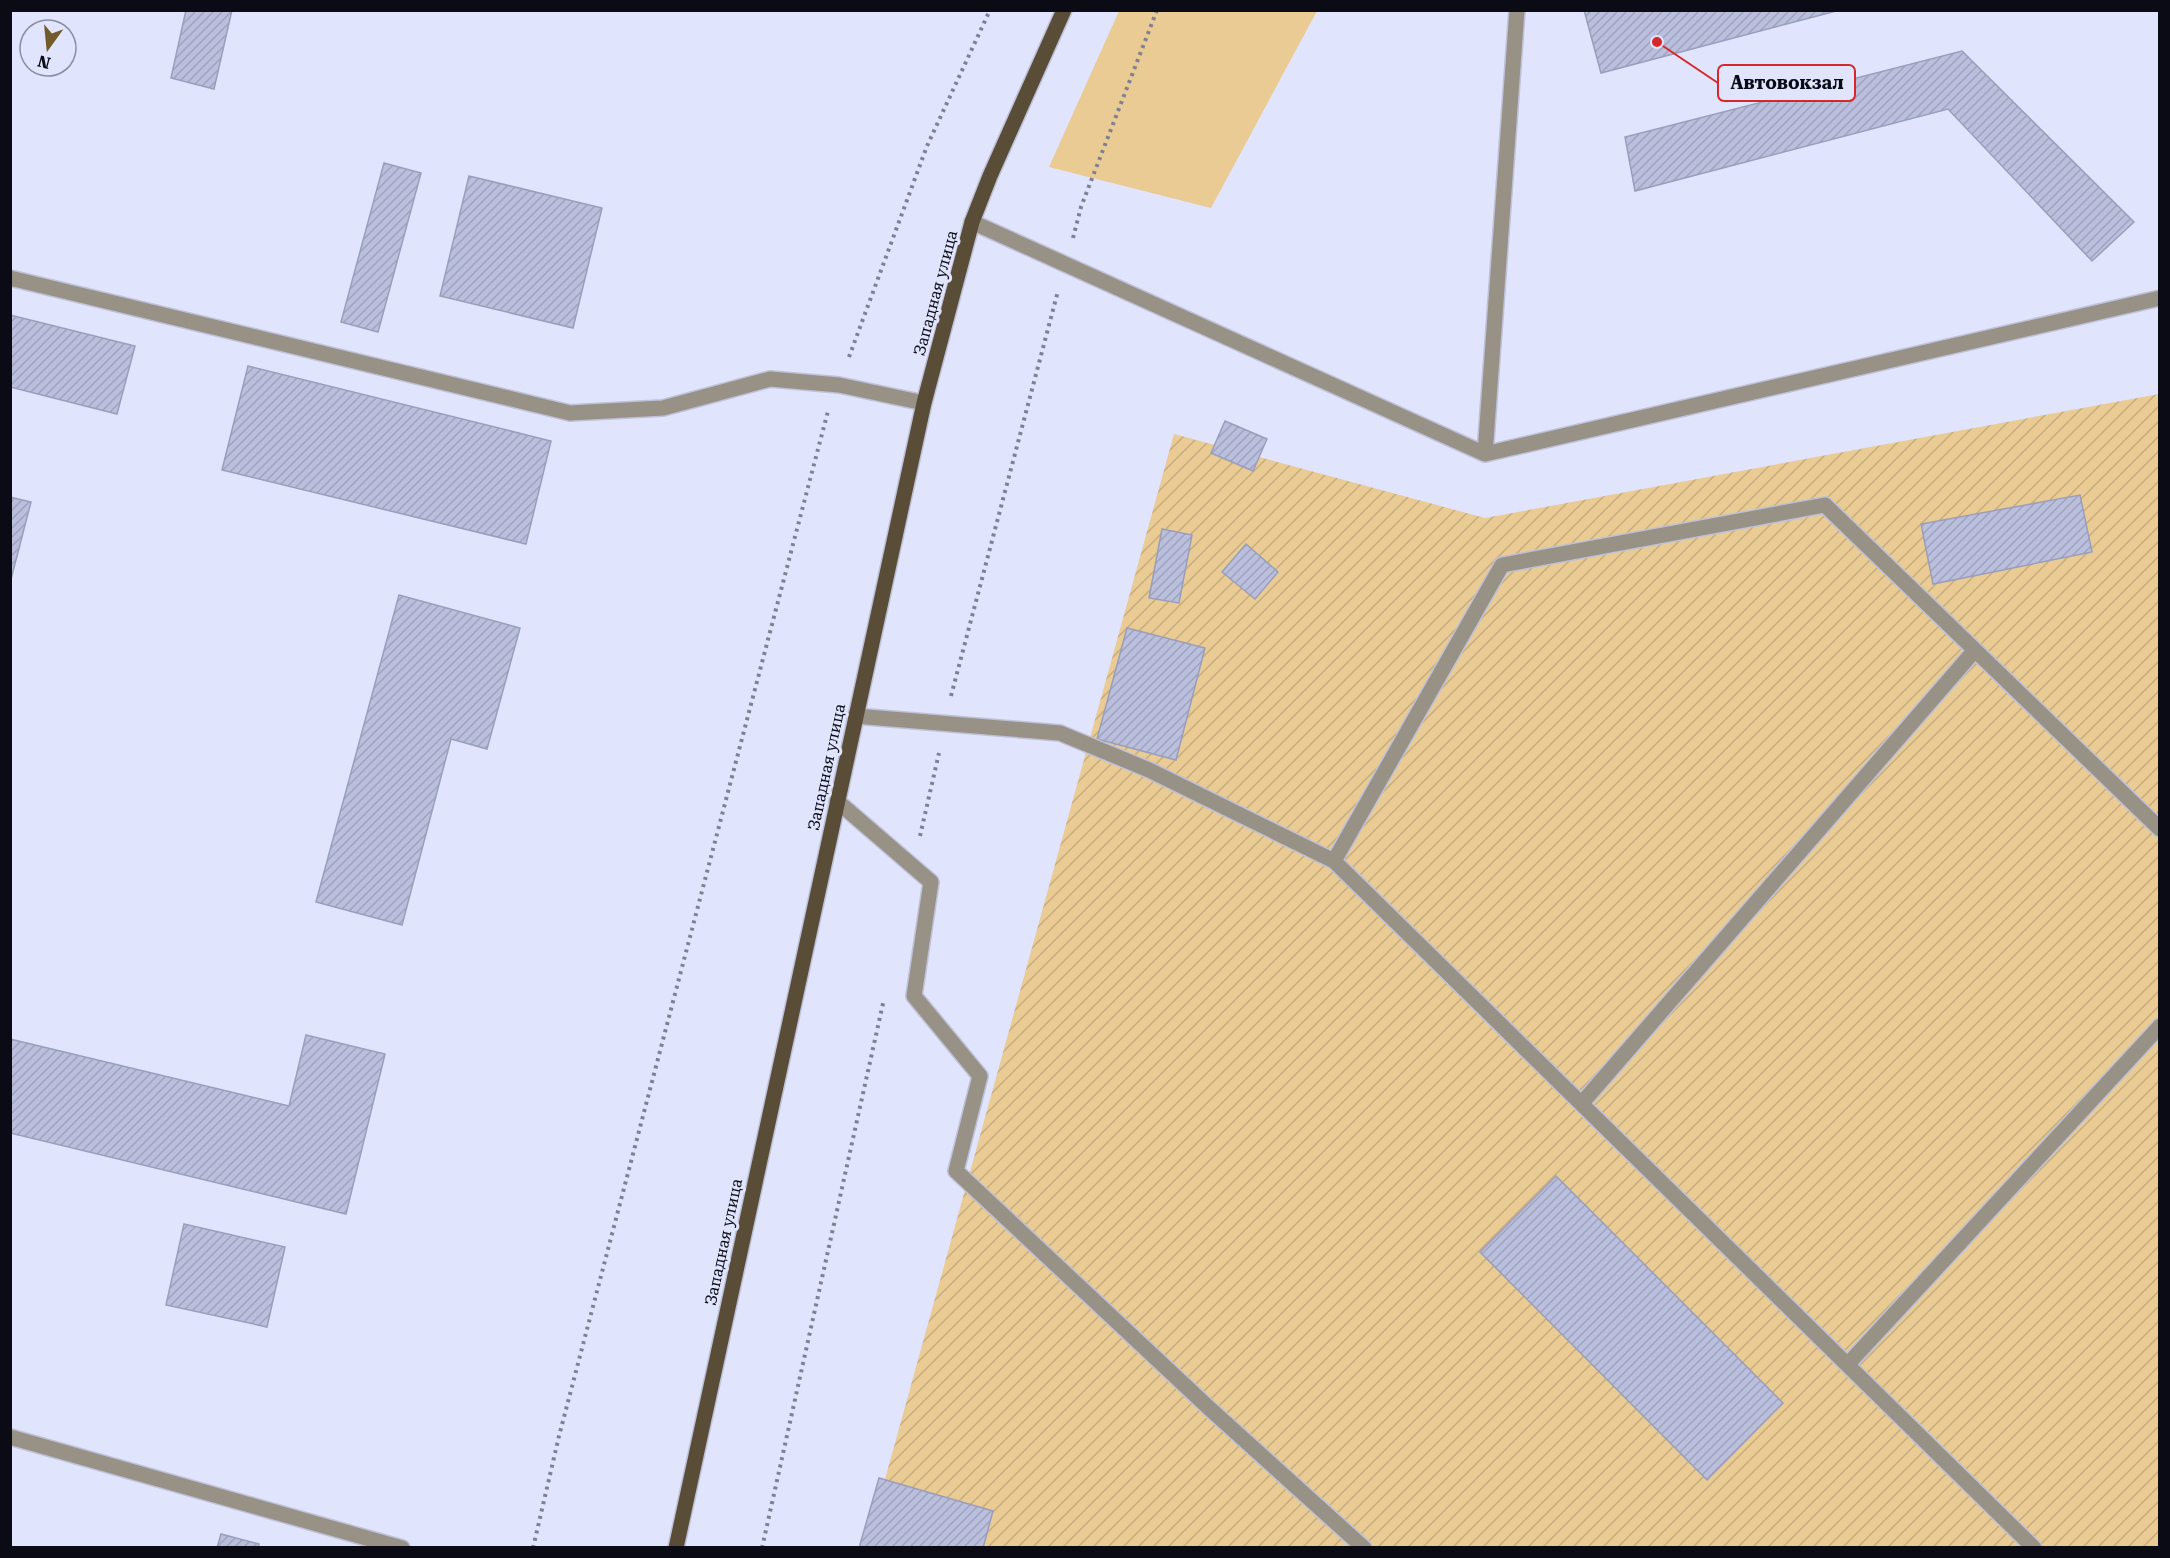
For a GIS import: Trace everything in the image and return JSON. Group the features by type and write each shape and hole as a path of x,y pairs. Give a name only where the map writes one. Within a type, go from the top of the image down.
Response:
{"main road":[{"name":"Западная улица","path":"676,1548 924,403 972,222 990,176 1064,10"}],"lane":[{"path":"1485,454 1517,10"},
{"path":"972,222 1485,454 2160,298"},
{"path":"10,278 570,412 663,408 770,379 839,385 924,403"},
{"path":"1334,861 1502,565 1825,505 2160,829"},
{"path":"1582,1103 1976,650"},
{"path":"855,716 1060,733 1149,770 1334,861 2034,1548"},
{"path":"837,801 931,882 914,996 980,1076 956,1171 1209,1408 1364,1548"},
{"path":"1848,1364 2160,1026"},
{"path":"10,1437 402,1548"}],"path":[{"path":"533,1548 559,1436 823,428 927,146 990,10"},
{"path":"914,866 954,681 1081,207 1157,10"},
{"path":"762,1548 885,993"}],"shaded area":[{"path":"1119,11 1317,11 1211,208 1049,167"},
{"path":"2159,394 2159,1547 866,1548 1174,434 1485,518"}],"building":[{"path":"186,10 232,10 214,89 171,78"},
{"path":"1584,10 1840,10 1601,73"},
{"path":"1962,51 2134,222 2092,261 1948,109 1635,191 1625,137"},
{"path":"384,163 421,173 378,332 341,322"},
{"path":"469,176 602,208 573,328 440,296"},
{"path":"10,315 135,346 117,414 10,387"},
{"path":"248,366 551,441 526,544 222,470"},
{"path":"1225,421 1267,439 1253,471 1211,453"},
{"path":"2080,495 2092,552 1933,584 1921,524"},
{"path":"10,497 31,502 10,583"},
{"path":"1162,529 1192,535 1179,603 1149,598"},
{"path":"1246,544 1278,572 1255,599 1222,572"},
{"path":"399,595 520,628 487,749 451,739 402,925 316,902"},
{"path":"1127,628 1205,648 1176,760 1097,739"},
{"path":"306,1035 385,1054 346,1214 10,1133 10,1039 289,1106"},
{"path":"1556,1176 1783,1403 1707,1480 1480,1252"},
{"path":"184,1224 285,1247 267,1327 166,1305"},
{"path":"879,1478 993,1511 983,1548 859,1548"},
{"path":"221,1534 259,1544 258,1548 217,1548"}],"place":[{"name":"Автовокзал","path":"1657,42"}]}
